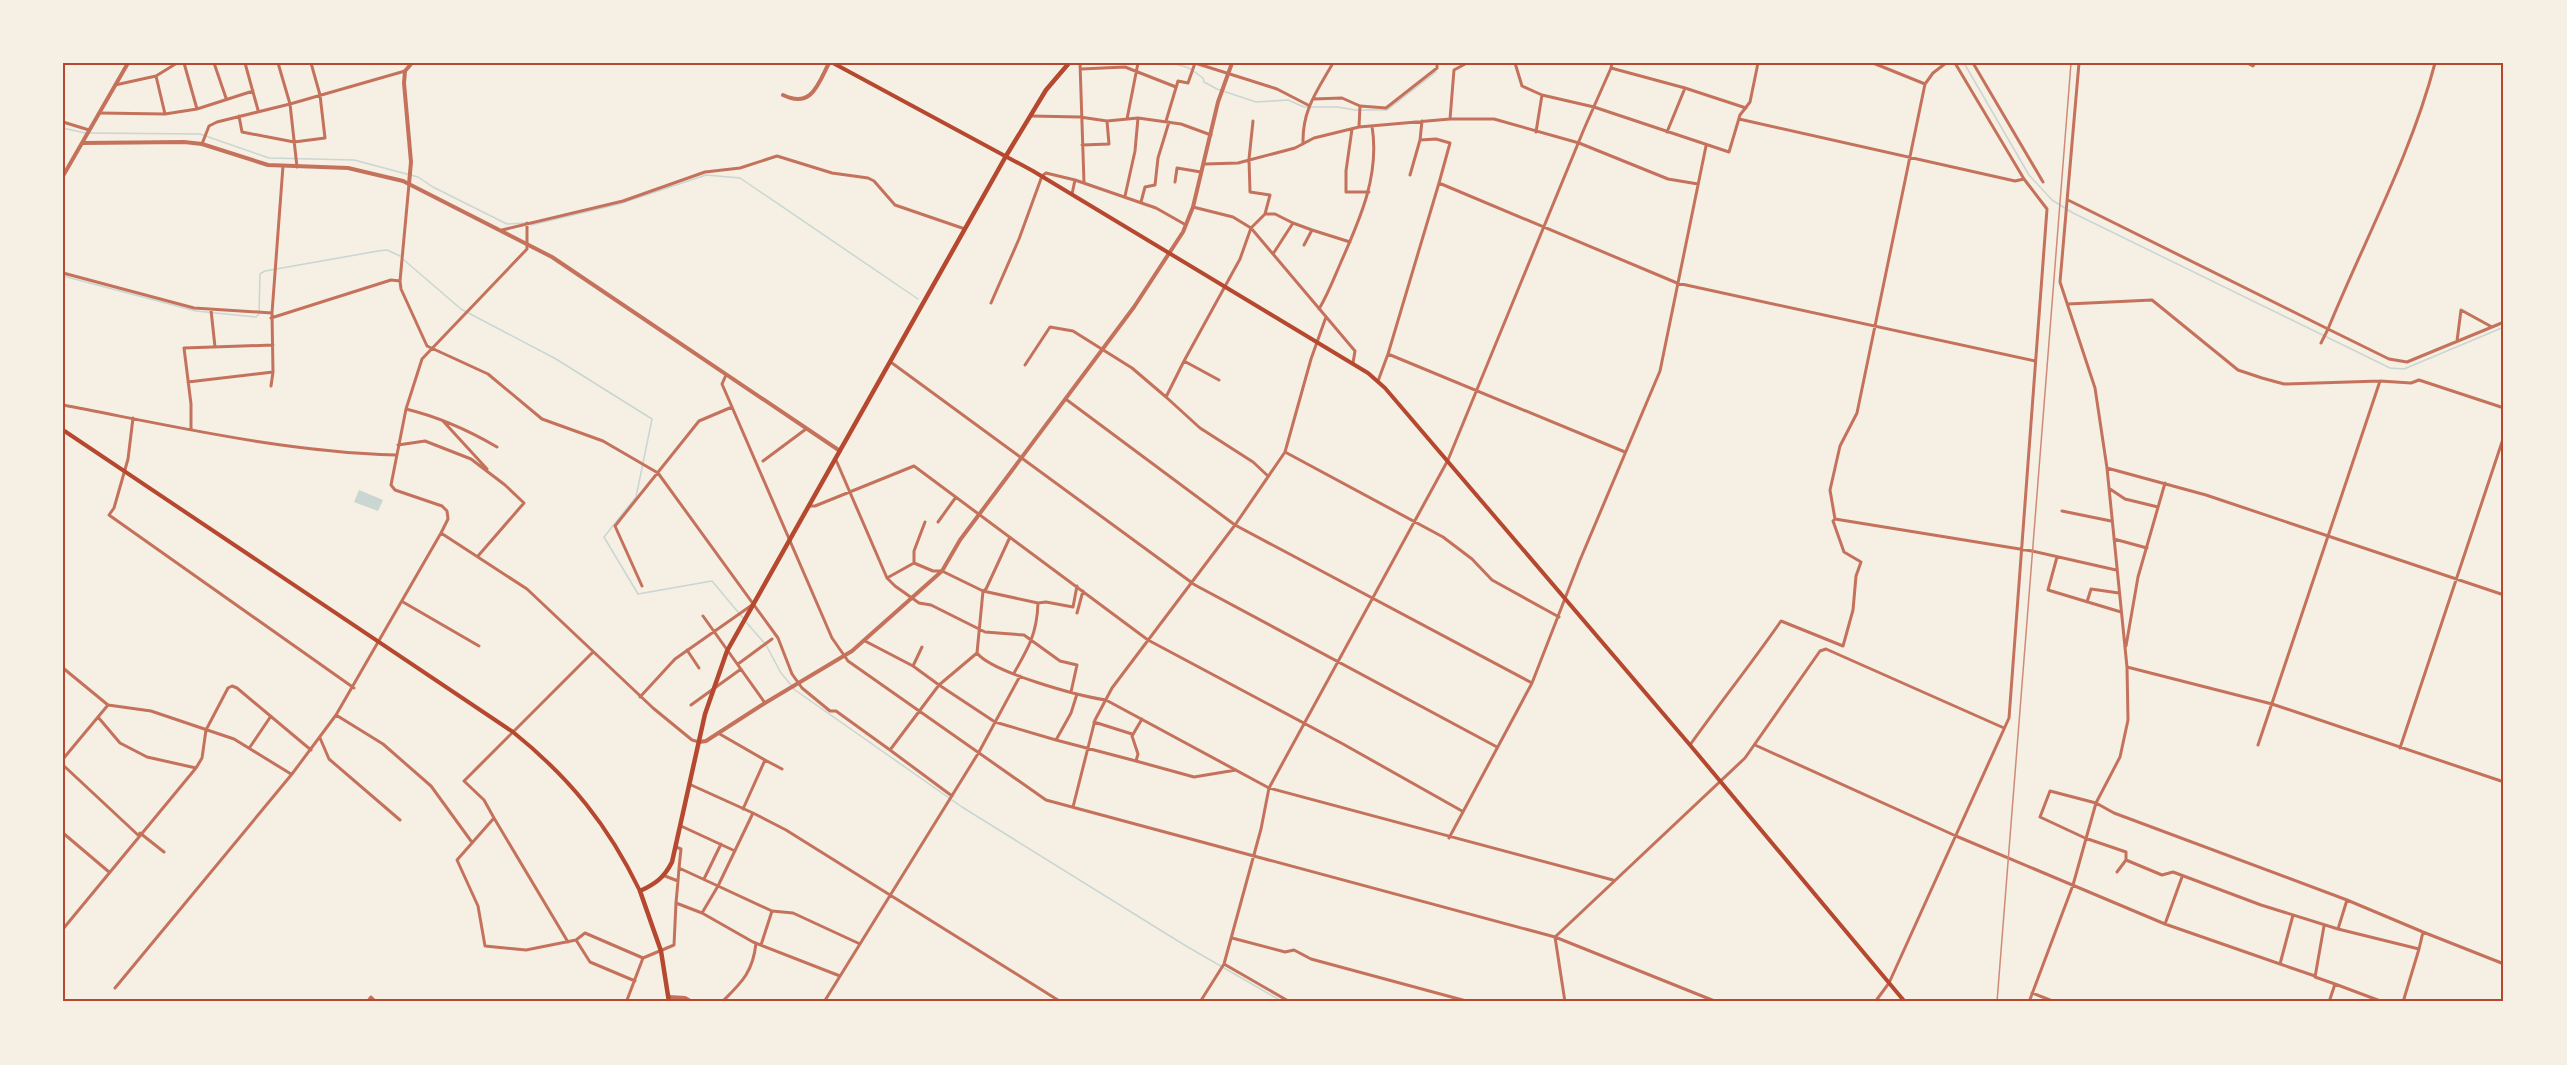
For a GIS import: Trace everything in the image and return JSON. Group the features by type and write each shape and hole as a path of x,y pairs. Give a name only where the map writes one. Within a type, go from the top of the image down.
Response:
{"highway":[{"path":"669,1000 661,951 640,891 656,884 665,876 672,862 713,688 727,651 892,363 1006,156 1046,90 1069,63"}],"main road":[{"path":"831,63 1042,176 1317,341 1378,381 1690,745 1905,1002"},
{"path":"63,430 513,732 540,754 586,802 610,836 640,891"}],"street":[{"path":"63,176 128,63"},
{"path":"115,85 156,76 177,63"},
{"path":"184,63 197,109"},
{"path":"214,63 226,98"},
{"path":"245,63 258,111"},
{"path":"278,63 290,104 297,167"},
{"path":"238,116 242,132 294,142 325,138 320,95 311,63"},
{"path":"202,144 209,126 217,122 405,71 412,63"},
{"path":"783,95 801,100 808,98 831,63"},
{"path":"1080,63 1084,183"},
{"path":"1127,119 1138,63"},
{"path":"1142,202 1145,187 1155,185 1158,158 1176,87 1179,81 1188,83 1195,63 1277,89 1308,105"},
{"path":"441,533 527,589 640,697 684,735 699,742 718,734 798,682 844,656 942,571 960,540 1067,400 1171,253 1193,207 1218,102 1232,63"},
{"path":"1303,144 1304,122 1308,105 1333,63"},
{"path":"1312,99 1342,98 1360,106 1386,108 1437,68 1437,63"},
{"path":"1450,118 1454,70 1467,63"},
{"path":"1515,63 1522,86 1542,96 1594,106 1729,152 1739,120 1750,102 1758,63"},
{"path":"1200,1002 1224,964 1254,855 1269,788 1448,460 1612,63"},
{"path":"1873,63 1925,84"},
{"path":"1690,745 1781,621 1843,646 1854,609 1856,576 1861,562 1844,552 1833,521 1836,519 1830,490 1840,446 1857,413 1925,84 1933,73 1946,63"},
{"path":"1875,1002 1889,983 2009,718 2013,678 2047,209 2024,179 1955,63"},
{"path":"1973,63 2043,182"},
{"path":"2029,1002 2073,885 2096,803 2120,757 2128,720 2127,667 2107,468 2096,388 2060,282 2079,63"},
{"path":"2247,63 2253,66 2255,63"},
{"path":"2321,343 2406,154 2435,63"},
{"path":"1081,69 1096,70 1118,67 1137,71 1176,87"},
{"path":"1611,68 1685,88 1746,108"},
{"path":"405,71 411,162 400,281 401,289 427,346 488,375 542,419 603,441 658,473 782,644 786,662 802,688 830,711 836,711 952,796"},
{"path":"156,76 165,114"},
{"path":"1666,132 1685,88"},
{"path":"98,113 165,114 197,109 226,98 253,92"},
{"path":"1536,132 1542,96"},
{"path":"1359,127 1360,106"},
{"path":"1031,116 1080,117 1107,121 1138,118 1181,124 1211,135"},
{"path":"1125,197 1135,151 1138,118"},
{"path":"1205,164 1238,163 1303,144 1314,138 1359,127 1450,118 1494,119 1579,143 1668,179 1698,184"},
{"path":"1739,120 2015,181 2024,179"},
{"path":"1082,145 1108,144 1107,121"},
{"path":"1166,397 1244,249 1251,228 1265,214 1270,195 1250,192 1249,159 1253,121"},
{"path":"1410,175 1420,140 1422,121"},
{"path":"63,122 89,130"},
{"path":"1319,309 1350,242 1369,192 1374,154 1372,126"},
{"path":"1352,129 1346,171 1346,192 1369,192"},
{"path":"1378,381 1450,143 1436,139 1420,140"},
{"path":"82,143 202,144 268,165 364,171 409,184 552,257 841,451"},
{"path":"1449,838 1532,683 1660,371 1706,146"},
{"path":"502,230 623,201 705,172 740,168 777,156 832,173 868,178 874,181 895,205 965,230"},
{"path":"271,386 273,372 272,315 283,166"},
{"path":"1175,182 1177,168 1203,172"},
{"path":"991,303 1019,239 1042,176 1046,173 1142,202 1186,225"},
{"path":"1072,194 1075,180"},
{"path":"1439,183 1677,283 2035,361"},
{"path":"2068,200 2389,359 2407,362 2504,322"},
{"path":"1193,207 1233,217 1251,228 1354,351 1353,363"},
{"path":"1265,214 1275,214 1293,223 1350,242"},
{"path":"1273,254 1293,223"},
{"path":"115,988 320,738 354,688 441,533 448,519 447,511 442,506 395,490 391,485 406,409 417,371 431,349 527,249 527,224"},
{"path":"1304,245 1312,230"},
{"path":"63,273 194,308 272,315 391,280 400,281"},
{"path":"2068,304 2152,300 2238,370 2284,384 2419,380 2504,408"},
{"path":"211,310 215,347"},
{"path":"2457,341 2461,310 2492,327"},
{"path":"1073,807 1094,722 1112,688 1235,525 1285,452 1326,317"},
{"path":"1025,365 1050,327 1073,331 1132,368 1200,428 1252,462 1268,476"},
{"path":"190,429 184,348 273,345"},
{"path":"1388,354 1626,452"},
{"path":"1184,361 1219,380"},
{"path":"892,363 1192,583 1497,747"},
{"path":"188,382 273,372"},
{"path":"726,375 722,384 832,638 844,656 1046,800 1555,937 1717,1002"},
{"path":"2258,745 2380,381"},
{"path":"1067,400 1235,525 1532,683"},
{"path":"63,405 190,429 350,454 396,455"},
{"path":"642,586 615,526 699,421 732,407"},
{"path":"406,409 442,420 473,433 497,447"},
{"path":"133,418 125,472 114,508 109,515 354,688"},
{"path":"442,420 488,471 524,503 478,556"},
{"path":"763,460 806,429"},
{"path":"2400,748 2504,436"},
{"path":"398,445 425,441 471,459 488,471"},
{"path":"1285,452 1443,537 1472,559 1492,580 1559,617"},
{"path":"836,460 887,578 912,599 931,605 985,632 1023,635 1060,661 1077,666 1071,692"},
{"path":"810,506 914,466 1148,640 1462,811"},
{"path":"2107,468 2165,483 2504,595"},
{"path":"2125,651 2138,577 2165,483"},
{"path":"2108,489 2125,499 2158,507"},
{"path":"938,522 956,497"},
{"path":"2062,511 2111,521"},
{"path":"1836,519 2022,550 2116,570"},
{"path":"914,563 914,551 925,522"},
{"path":"890,750 939,685 977,653 981,635 979,628 983,591 1010,537"},
{"path":"2114,539 2146,548"},
{"path":"2057,557 2048,590 2121,612"},
{"path":"887,578 914,563"},
{"path":"914,563 933,571 942,571 983,591 1038,603 1046,602 1072,607 1077,586"},
{"path":"2087,602 2091,589 2119,593"},
{"path":"1077,612 1083,591"},
{"path":"403,602 479,646"},
{"path":"1014,673 1032,641 1037,625 1038,603"},
{"path":"640,697 675,658 753,604"},
{"path":"703,616 765,703"},
{"path":"738,664 772,639"},
{"path":"864,640 913,666 995,722 1194,777 1238,770"},
{"path":"913,666 922,647"},
{"path":"1555,937 1744,758 1820,651 1826,649 2004,728"},
{"path":"687,650 699,668"},
{"path":"568,942 484,800 465,781 593,652"},
{"path":"977,653 983,660 1020,676 1077,694 1106,700 1269,788 1613,880"},
{"path":"2127,667 2272,705 2504,782"},
{"path":"63,668 108,705 151,711 234,739 292,774"},
{"path":"691,705 741,669"},
{"path":"824,1002 979,752 1020,676"},
{"path":"63,929 196,768 202,758 207,730 228,688 232,686 311,750"},
{"path":"1056,740 1071,713 1077,694"},
{"path":"63,759 108,705"},
{"path":"336,715 383,744 431,786 472,841"},
{"path":"250,747 271,716"},
{"path":"98,717 120,743 147,757 196,768"},
{"path":"1136,761 1138,754 1132,734 1142,719"},
{"path":"1094,722 1132,734"},
{"path":"718,734 783,769"},
{"path":"320,738 329,759 400,820"},
{"path":"1755,745 1956,836 2165,924 2383,1002"},
{"path":"743,809 765,760"},
{"path":"63,765 140,834 164,852"},
{"path":"689,784 786,830 1061,1002"},
{"path":"2117,872 2126,860 2126,852 2085,838 2040,817 2050,791 2096,803 2114,813 2347,900 2504,964"},
{"path":"702,913 718,886 753,813"},
{"path":"494,818 457,860 478,906 485,946 526,950 534,946 576,940 585,933 643,958 674,945 681,849 676,847"},
{"path":"681,826 735,851"},
{"path":"63,833 110,872"},
{"path":"704,879 721,844"},
{"path":"2126,860 2162,874 2173,872 2324,926 2419,949"},
{"path":"679,867 772,911 793,913 860,944"},
{"path":"665,876 678,881"},
{"path":"2165,924 2182,877"},
{"path":"2338,929 2347,900"},
{"path":"676,903 702,913 760,945 840,976"},
{"path":"760,945 772,911"},
{"path":"2280,964 2294,915"},
{"path":"2315,977 2324,926"},
{"path":"2403,1002 2423,932"},
{"path":"1555,937 1565,1002"},
{"path":"1232,939 1285,952 1294,950 1311,959 1470,1002"},
{"path":"576,940 590,962 635,981"},
{"path":"722,1002 739,986 751,968 756,943"},
{"path":"627,1000 643,958"},
{"path":"1224,964 1290,1002"},
{"path":"2329,1002 2335,984"},
{"path":"2032,993 2055,1002"},
{"path":"367,1002 371,997 376,1002"},
{"path":"669,1000 685,998 692,1002"},
{"path":"1794,1001 1800,1002"}],"shaded area":[{"path":"359,490 383,500 378,511 354,502"}],"waterway":[{"path":"1172,63 1189,68 1203,78 1204,82 1217,89 1256,102 1288,100 1304,107 1338,107 1355,110 1387,110 1436,72"},
{"path":"1964,63 2029,175 2052,200 2073,213 2390,368 2404,369 2504,327"},
{"path":"63,128 85,133"},
{"path":"90,133 200,134 269,158 354,160 418,177 433,187 507,224 526,223"},
{"path":"531,225 619,204 706,175 740,178 918,299"},
{"path":"63,276 196,311 256,317 259,314 260,274 265,271 378,251 387,250 400,256"},
{"path":"404,260 461,309 556,359 652,419 636,497 604,537 638,594 712,581 743,618"},
{"path":"746,622 766,645 781,673 795,690 962,807 1186,946 1283,1002"}],"railway":[{"path":"1997,1002 2071,63"}]}
